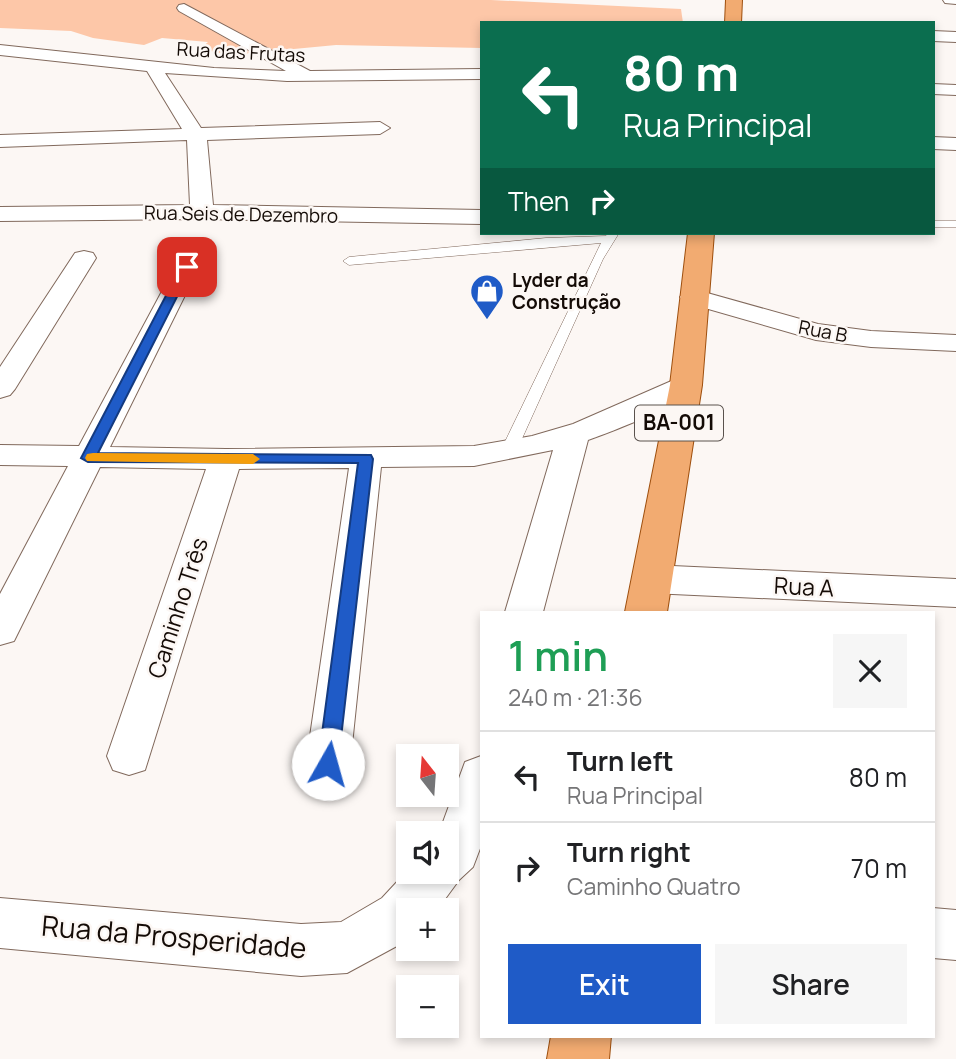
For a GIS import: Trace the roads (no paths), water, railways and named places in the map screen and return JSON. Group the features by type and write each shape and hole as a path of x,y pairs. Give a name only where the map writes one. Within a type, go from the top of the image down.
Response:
{"main road":[{"path":"733,21 734,0"},
{"name":"BA-001","path":"649,596 685,385 701,235"},
{"path":"578,1059 581,1038"}],"street":[{"path":"950,0 956,0"},
{"path":"184,8 307,76"},
{"path":"935,36 956,37"},
{"name":"Rua das Frutas","path":"0,50 214,73 307,76 480,74"},
{"path":"154,68 174,104 197,136 201,205 480,201"},
{"path":"935,89 956,90"},
{"path":"0,141 380,128"},
{"path":"935,144 956,144"},
{"name":"Rua Seis de Dezembro","path":"0,214 201,205 480,217"},
{"path":"0,389 85,258"},
{"path":"0,630 187,267"},
{"name":"Rua B","path":"693,297 816,332 871,340 956,343"},
{"path":"0,455 226,459 474,456 508,452 573,436 620,418 685,385"},
{"path":"524,611 573,436"},
{"name":"Caminho Três","path":"129,756 226,459"},
{"path":"328,764 366,459"},
{"name":"Rua A","path":"649,596 956,593"},
{"path":"459,847 480,779"},
{"name":"Rua da Prosperidade","path":"0,923 301,950 347,947 400,916 431,884"},
{"path":"935,933 956,935"}],"lane":[{"path":"935,224 956,224"},
{"path":"349,261 610,236"},
{"path":"508,452 610,236"}],"place":[{"name":"Lyder da Construção","path":"487,321"}]}
